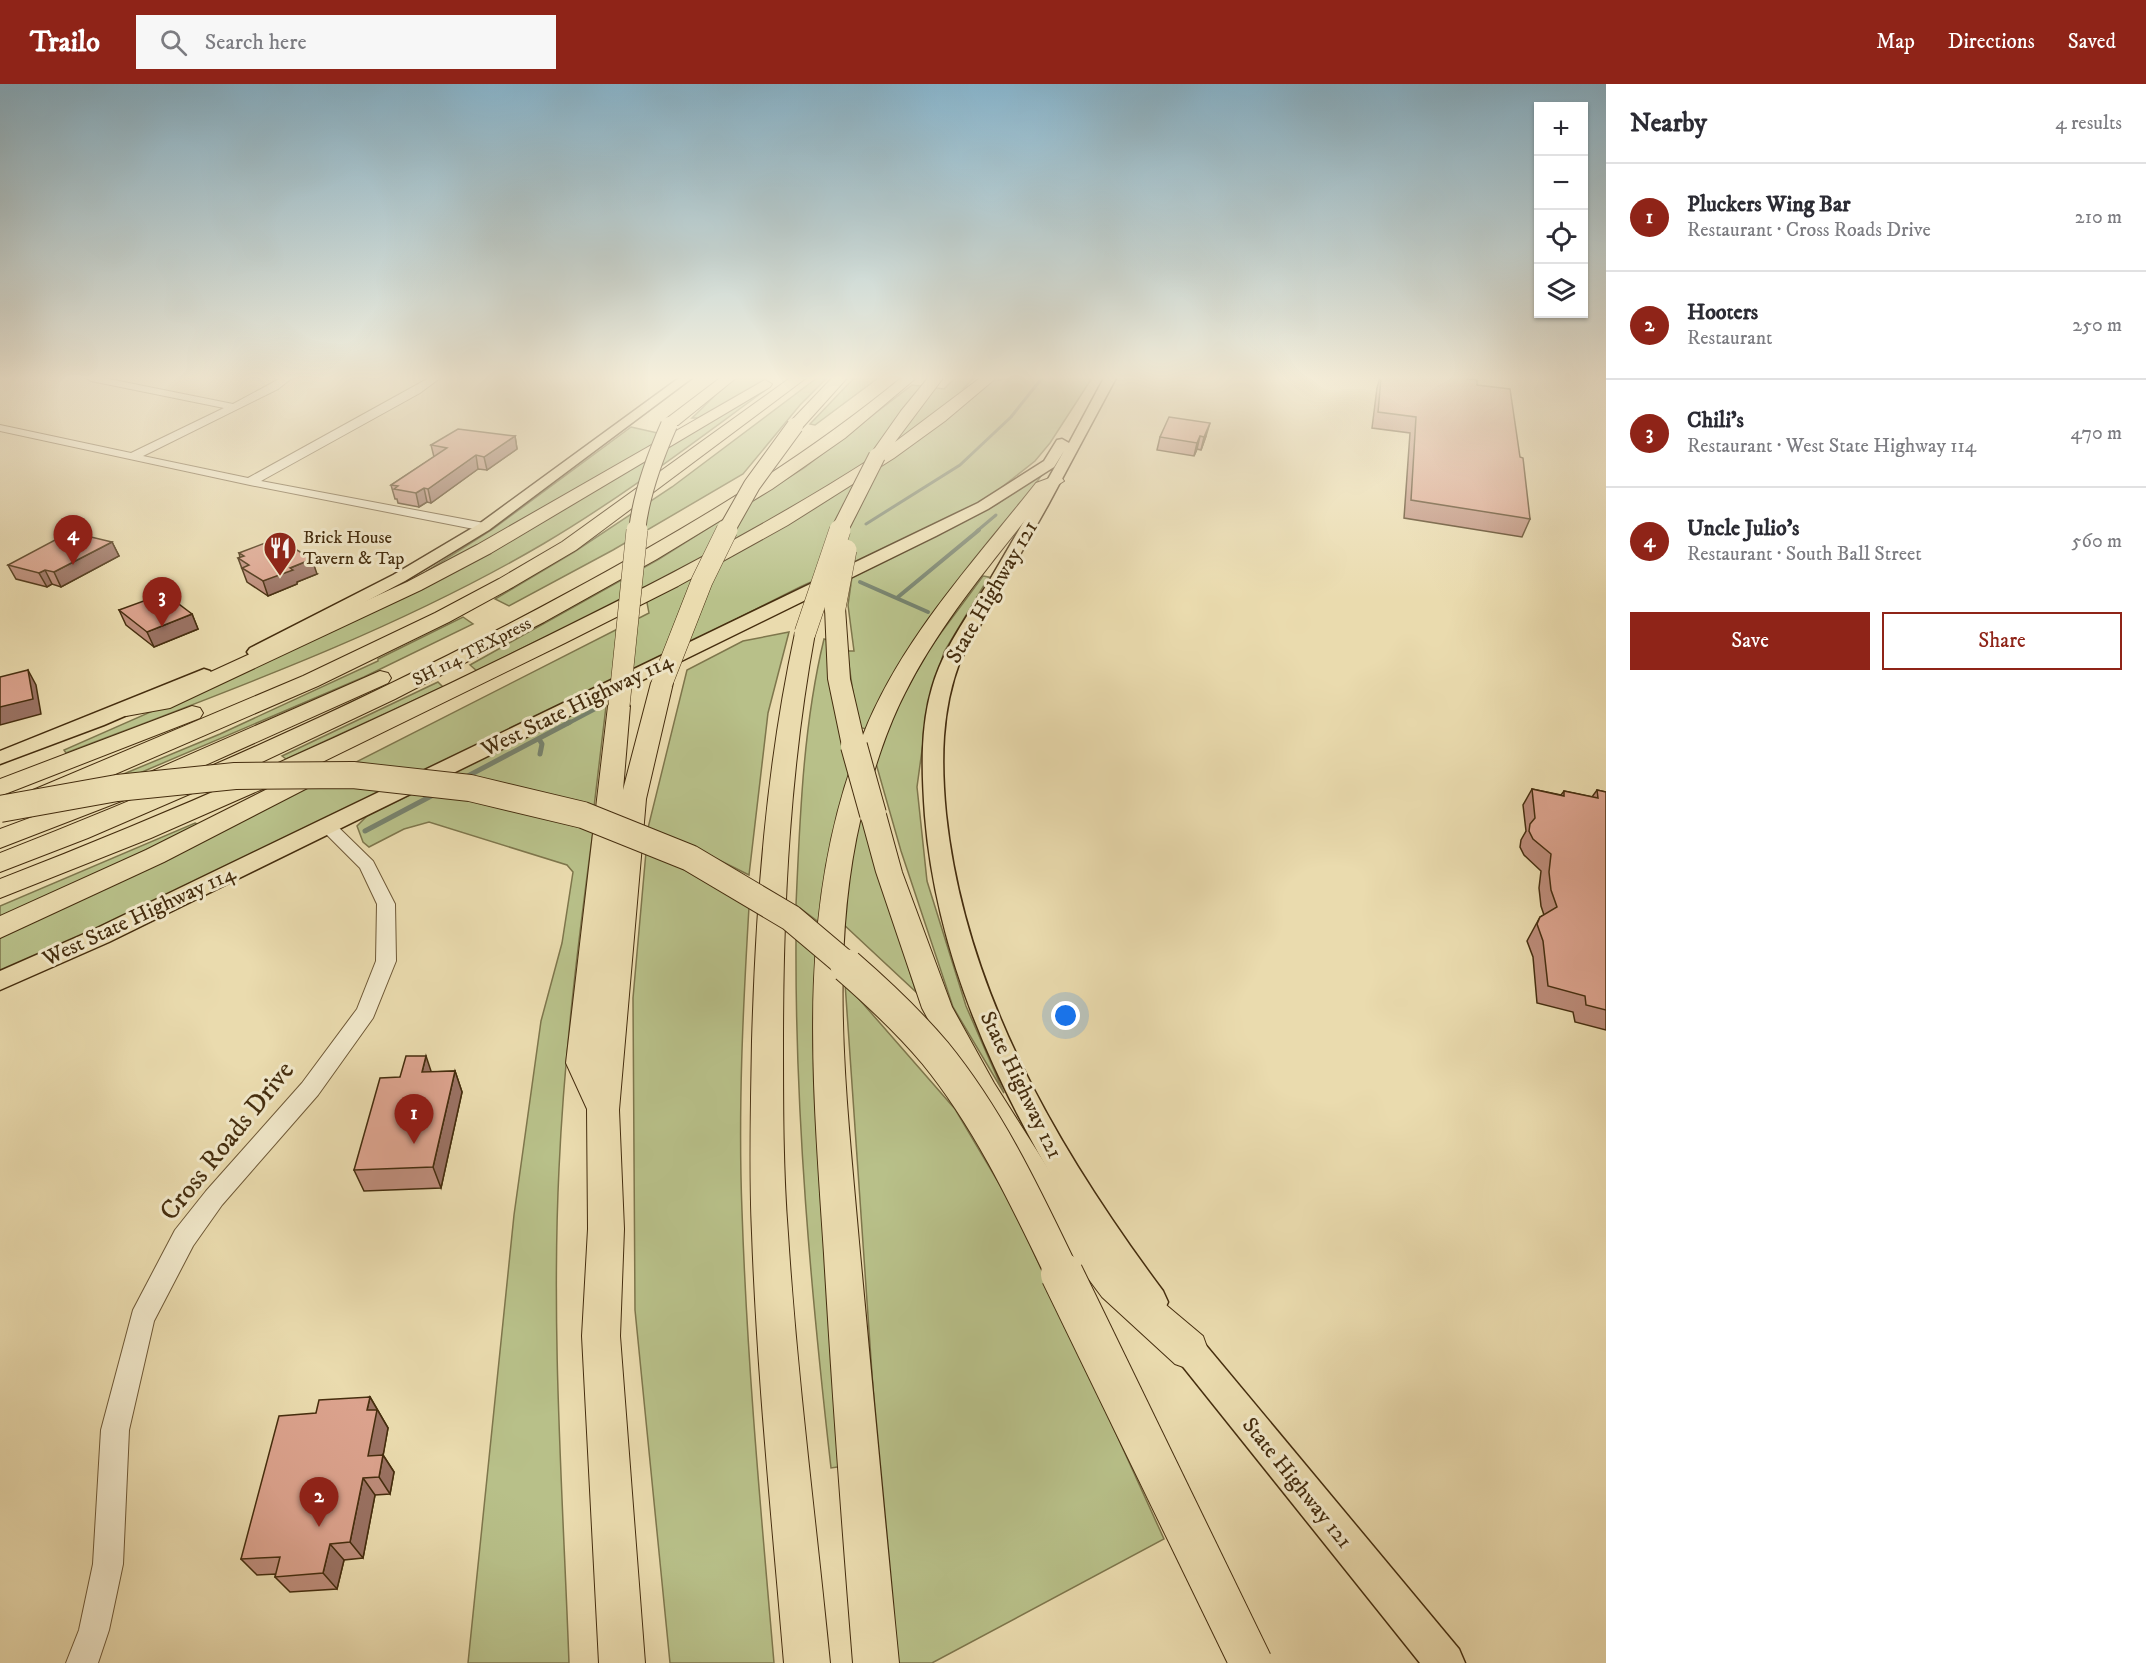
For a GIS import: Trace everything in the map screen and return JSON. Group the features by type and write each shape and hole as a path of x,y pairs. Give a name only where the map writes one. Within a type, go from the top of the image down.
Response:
{"highway":[{"path":"126,709 162,703 414,586 503,538 650,452"},
{"path":"603,1110 582,1063 637,531 643,494 657,452"},
{"path":"0,811 242,711 431,623 569,546 698,452"},
{"path":"622,1663 601,1336 606,1229 603,1110 633,799 662,683 690,607 719,542 748,490 776,452"},
{"name":"SH 114 TEXpress","path":"0,839 141,785 384,676 528,604 665,530 790,452"},
{"name":"SH 114 TEXpress","path":"0,863 291,741 462,658 541,616 712,518 814,452"},
{"path":"807,1663 771,1257 768,962 774,838 788,721 805,633 828,554 855,493 880,452"},
{"path":"0,889 169,821 322,753 621,607 750,541 842,487 893,452"},
{"path":"877,456 882,469 843,557 835,608 839,679 854,746 889,872 937,1008 983,1092 1044,1192 1115,1285 1189,1350"},
{"path":"876,1663 858,1473 828,1059 828,981 837,870 852,808 878,728 913,658 932,629 1042,487 1055,481"},
{"path":"0,788 186,716 357,643 421,614 489,579 603,513 624,506"},
{"path":"0,928 155,856 600,633 621,607"},
{"path":"0,811 92,791 209,777 267,774 357,775 439,782 544,803 636,832 713,867 787,914 857,970 908,1023 950,1073 996,1142 1031,1209 1251,1663"}],"main road":[{"path":"0,758 126,709 253,653 329,616 399,579 483,527 586,452"},
{"name":"West State Highway 114","path":"0,981 101,936 326,825 600,695 983,506 1049,464 1056,452"},
{"name":"State Highway 121","path":"1071,452 961,641 946,676 932,745 933,826 946,894 964,953 986,1015 1030,1111 1067,1179 1102,1236 1189,1350 1445,1663"},
{"path":"0,772 31,759 66,733"}],"street":[{"path":"114,452 250,482 483,527"},
{"path":"135,456 144,452"},
{"path":"250,482 305,452"},
{"name":"Cross Roads Drive","path":"82,1663 94,1630 108,1564 115,1430 142,1319 184,1238 213,1198 310,1089 366,1012 386,961 386,904 367,865 326,825"}],"green space":[{"path":"598,452 644,452 431,573 427,571 493,529"},
{"path":"650,452 681,452 601,508 543,544 428,605 249,683 66,753 64,750 289,651"},
{"path":"719,452 761,452 743,474 613,550 509,606 495,599 574,552 672,487"},
{"path":"825,452 1043,452 1035,461 988,498 945,521 800,587 580,697 58,947 0,972 0,936 254,814 649,613 644,587 477,671 470,665 659,559 804,468"},
{"path":"1043,473 866,729 858,727 847,651 854,651 848,605 852,577 997,504"},
{"path":"983,576 989,577 944,652 928,706 917,787 927,881 966,1006 1004,1093 953,1007 901,851 875,760 901,700 929,649"},
{"path":"463,617 473,624 364,677 128,778 109,780 220,734 378,661"},
{"path":"789,632 768,713 749,875 683,842 648,828 687,670 743,641"},
{"path":"824,639 829,640 850,774 820,923 796,905 807,738"},
{"path":"438,682 443,687 286,759 282,756"},
{"path":"607,698 594,807 448,774"},
{"path":"417,791 467,797 593,831 568,1042 561,1127 557,1231 557,1354 569,1663 468,1663 514,1215 541,1021 562,943 573,872 567,865 429,822 404,829 369,847 363,842 357,826 367,816"},
{"path":"860,808 916,992 842,923"},
{"path":"195,823 199,825 0,919 0,906"},
{"path":"646,852 669,861 749,907 742,1059 742,1211 759,1494 774,1663 670,1663 635,1310 633,998"},
{"path":"796,939 818,956 844,1466 831,1468 817,1336 801,1138"},
{"path":"845,983 955,1109 1013,1207 1164,1539 932,1663 892,1663"}],"building":[{"path":"441,452 492,452 484,457 476,455 428,489 424,488 416,493 394,489 398,486 391,485"},
{"path":"1414,452 1519,452 1520,457 1523,458 1530,519 1411,500"},
{"path":"70,532 112,542 54,572 45,570 39,573 8,565"},
{"path":"282,541 312,559 290,568 293,570 263,581 242,568 249,565 238,558 244,556 239,553 265,543 270,546"},
{"path":"160,595 172,604 176,602 192,614 147,632 119,610"},
{"path":"28,670 33,699 0,707 0,677"},
{"path":"1532,789 1564,796 1564,791 1598,798 1597,790 1606,792 1606,1010 1586,1005 1585,996 1548,986 1543,941 1537,924 1540,917 1557,907 1551,890 1549,872 1551,854 1533,839 1529,831 1530,824 1535,818"},
{"path":"406,1056 426,1056 422,1072 455,1071 433,1167 354,1170 380,1078 400,1077"},
{"path":"370,1397 367,1410 377,1410 368,1456 383,1455 379,1477 363,1478 350,1542 330,1544 323,1573 275,1577 280,1557 241,1559 279,1416 316,1413 319,1400"}],"waterway":[{"path":"866,524 960,465 974,452"},
{"path":"977,531 996,515"},
{"path":"898,597 979,530"},
{"path":"860,582 928,612"},
{"path":"567,724 603,705"},
{"path":"464,778 570,722"},
{"path":"539,739 542,744 540,754"},
{"path":"365,831 435,794"}],"place":[{"name":"Uncle Julio's","path":"73,565"},
{"name":"Brick House Tavern & Tap","path":"280,577"},
{"name":"Chili's","path":"162,627"},
{"name":"Pluckers Wing Bar","path":"414,1144"},
{"name":"Hooters","path":"319,1527"}]}
